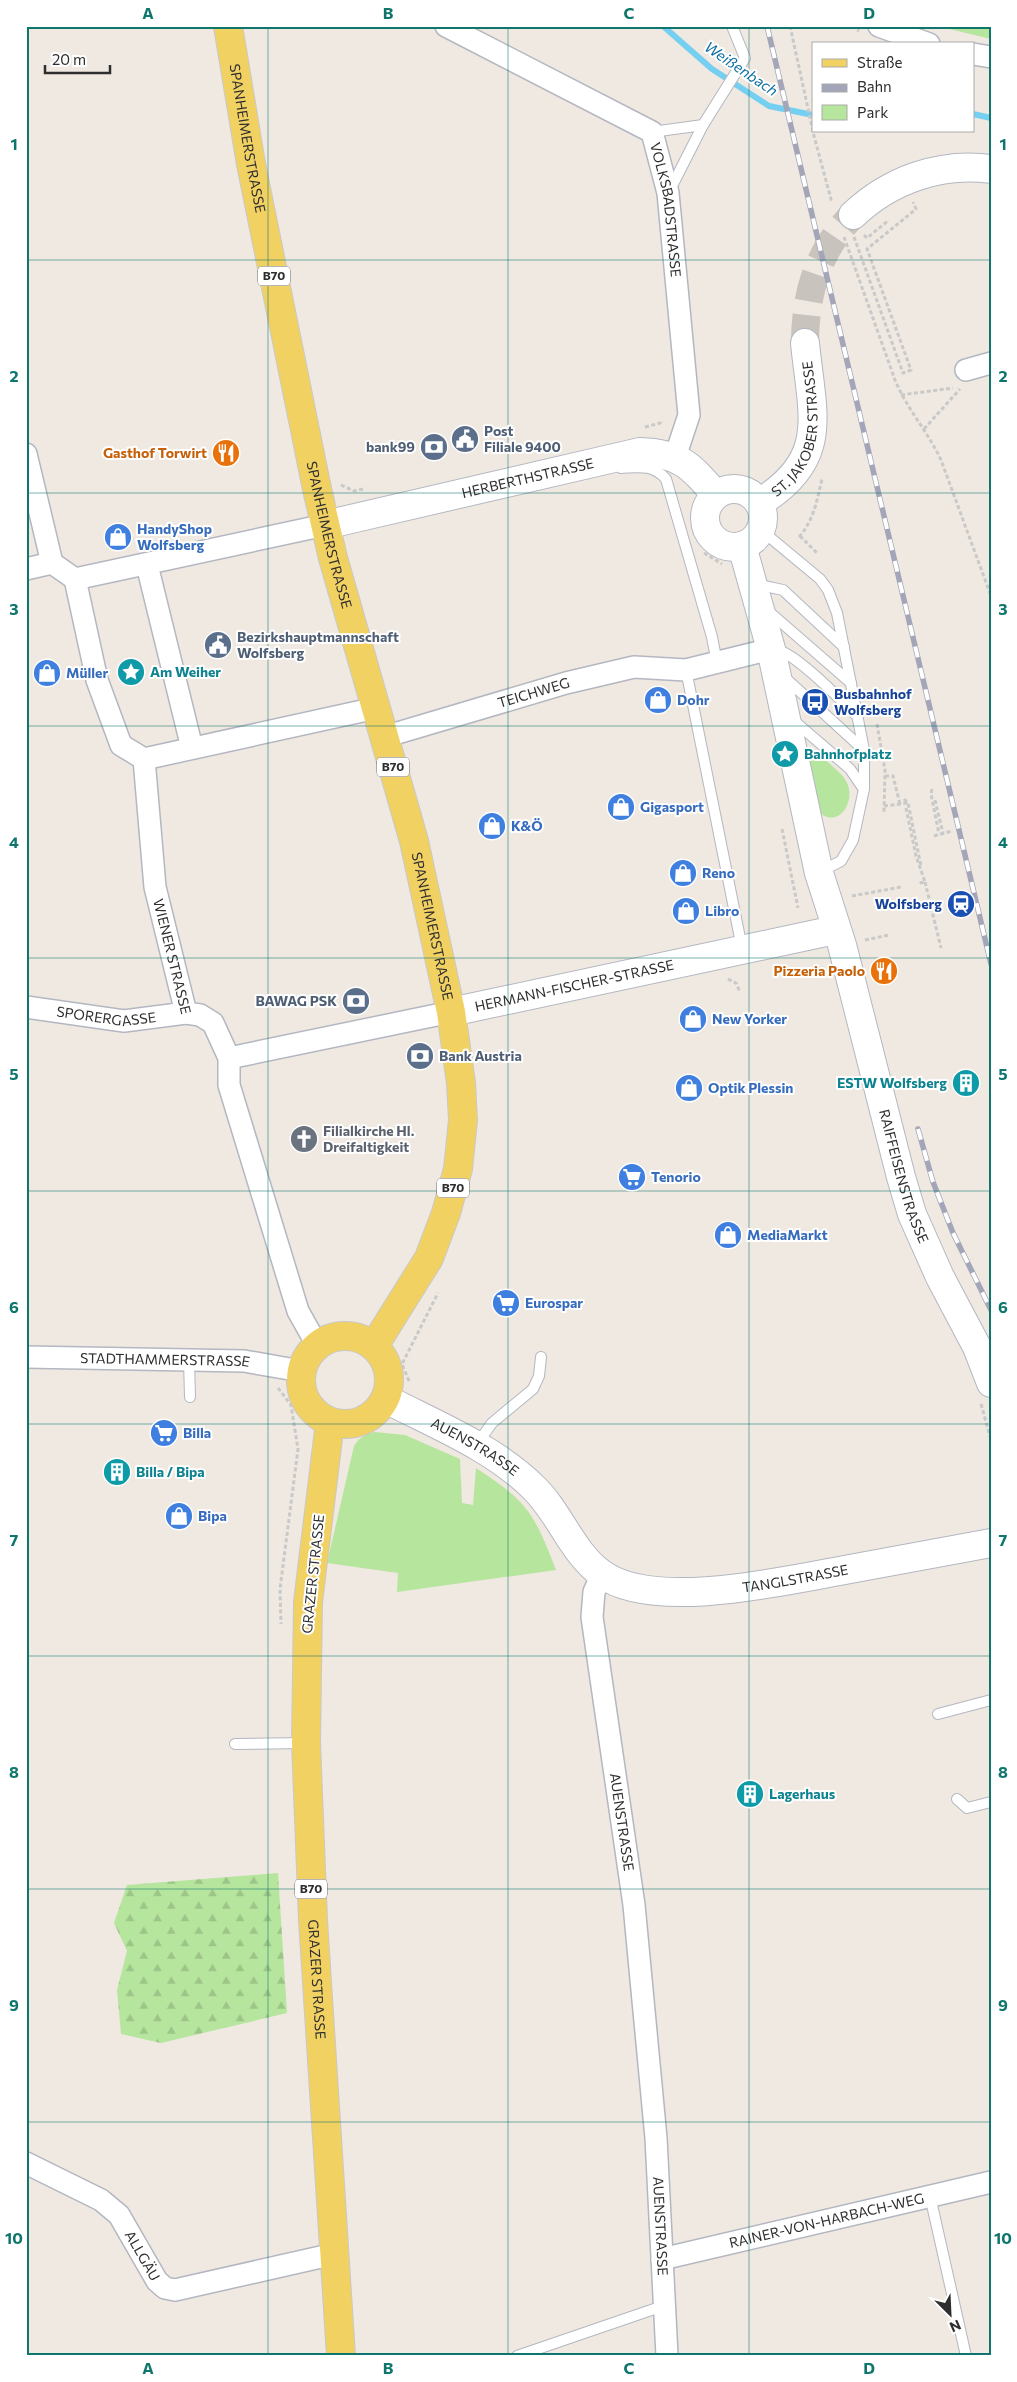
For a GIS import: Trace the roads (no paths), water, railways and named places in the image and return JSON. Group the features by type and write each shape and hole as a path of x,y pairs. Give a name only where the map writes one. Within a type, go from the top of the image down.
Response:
{"main road":[{"name":"SPANHEIMERSTRASSE","path":"228,26 251,164 325,525 414,841 450,1012 461,1083 463,1120 458,1169 446,1213 429,1258 374,1346"},
{"path":"346,1336 361,1338 374,1346 384,1357 389,1370 390,1385 386,1399 376,1413 362,1422 346,1425 330,1422 316,1414 306,1402 301,1387 301,1372 307,1357 317,1345 331,1338 346,1336"},
{"name":"GRAZER STRASSE","path":"330,1422 308,1602 306,1743 313,1920 341,2356"}],"street":[{"name":"VOLKSBADSTRASSE","path":"446,26 652,132 668,193 689,415 675,457"},
{"path":"879,26 923,42"},
{"path":"974,54 991,57"},
{"path":"846,222 885,190 924,173 966,167 991,169"},
{"name":"ST. JAKOBER STRASSE","path":"760,504 794,478 804,461 811,442 813,422 805,343"},
{"path":"966,370 991,363"},
{"name":"HERBERTHSTRASSE","path":"325,525 640,452 658,452 675,457 701,478 716,495"},
{"path":"26,454 52,563 75,579 97,680 121,744 144,759 376,708"},
{"path":"742,950 835,930 818,873 773,659 743,547 763,512 760,504 754,497 740,489 723,491 716,495 707,506 704,521 714,540 728,547 743,547"},
{"path":"75,579 325,525"},
{"path":"26,569 52,563"},
{"path":"147,564 192,748"},
{"path":"686,670 717,663 773,659"},
{"name":"TEICHWEG","path":"384,737 566,683 634,667 686,670"},
{"name":"WIENER STRASSE","path":"144,759 155,888 186,1013 200,1015 213,1023 230,1058"},
{"name":"RAIFFEISENSTRASSE","path":"835,930 842,946 912,1214 940,1277 977,1347 985,1389"},
{"name":"HERMANN-FISCHER-STRASSE","path":"230,1058 742,950"},
{"name":"SPORERGASSE","path":"26,1007 124,1021 186,1013"},
{"path":"230,1058 228,1085 298,1311 317,1345"},
{"name":"STADTHAMMERSTRASSE","path":"26,1357 244,1361 301,1372"},
{"name":"AUENSTRASSE","path":"386,1399 476,1446 514,1469 536,1489 557,1514 582,1555 602,1574 594,1592 592,1617 634,1905 656,2138 667,2356"},
{"name":"TANGLSTRASSE","path":"602,1574 621,1583 647,1589 688,1592 748,1588 991,1543"},
{"name":"ALLGÄU","path":"30,2165 101,2200 119,2215 156,2281 165,2288 175,2290 334,2254"},
{"name":"RAINER-VON-HARBACH-WEG","path":"662,2259 991,2182"}],"lane":[{"path":"668,193 703,125 740,69 745,58 732,26"},
{"path":"652,132 703,125"},
{"path":"565,470 636,468 658,471 666,479 712,637 717,663"},
{"path":"743,547 820,579 838,613 864,750 864,789 854,840 840,861 818,873"},
{"path":"757,594 784,590 844,647"},
{"path":"757,594 851,683"},
{"path":"857,716 784,650 773,659 864,750"},
{"path":"686,670 742,950"},
{"path":"784,711 850,769 864,789"},
{"path":"476,1446 492,1422 533,1389 540,1376 541,1357"},
{"path":"189,1360 190,1397"},
{"path":"938,1714 991,1700"},
{"path":"235,1744 306,1743"},
{"path":"957,1799 967,1808 991,1802"},
{"path":"930,2196 966,2356"},
{"path":"517,2356 663,2306"}],"waterway":[{"name":"Weißenbach","path":"663,26 712,69 769,106 812,115"},
{"name":"Weißenbach","path":"974,114 991,118"}],"tunnel":[{"path":"805,343 808,307 816,274 822,258 831,243 853,215"}],"railway":[{"path":"767,26 991,964"},
{"path":"918,1129 933,1182 953,1233 991,1310"}],"place":[{"name":"Post Filiale 9400","path":"465,439"},
{"name":"bank99","path":"434,447"},
{"name":"Gasthof Torwirt","path":"226,453"},
{"name":"HandyShop Wolfsberg","path":"118,537"},
{"name":"Bezirkshauptmannschaft Wolfsberg","path":"218,645"},
{"name":"Am Weiher","path":"131,672"},
{"name":"Müller","path":"47,673"},
{"name":"Dohr","path":"658,700"},
{"name":"Busbahnhof Wolfsberg","path":"815,702"},
{"name":"Bahnhofplatz","path":"785,754"},
{"name":"Gigasport","path":"621,807"},
{"name":"K&Ö","path":"492,826"},
{"name":"Reno","path":"683,873"},
{"name":"Wolfsberg","path":"961,904"},
{"name":"Libro","path":"686,911"},
{"name":"Pizzeria Paolo","path":"884,971"},
{"name":"BAWAG PSK","path":"356,1001"},
{"name":"New Yorker","path":"693,1019"},
{"name":"Bank Austria","path":"420,1056"},
{"name":"ESTW Wolfsberg","path":"966,1083"},
{"name":"Optik Plessin","path":"689,1088"},
{"name":"Filialkirche Hl. Dreifaltigkeit","path":"304,1139"},
{"name":"Tenorio","path":"632,1177"},
{"name":"MediaMarkt","path":"728,1235"},
{"name":"Eurospar","path":"506,1303"},
{"name":"Billa","path":"164,1433"},
{"name":"Billa / Bipa","path":"117,1472"},
{"name":"Bipa","path":"179,1516"},
{"name":"Lagerhaus","path":"750,1794"}]}
